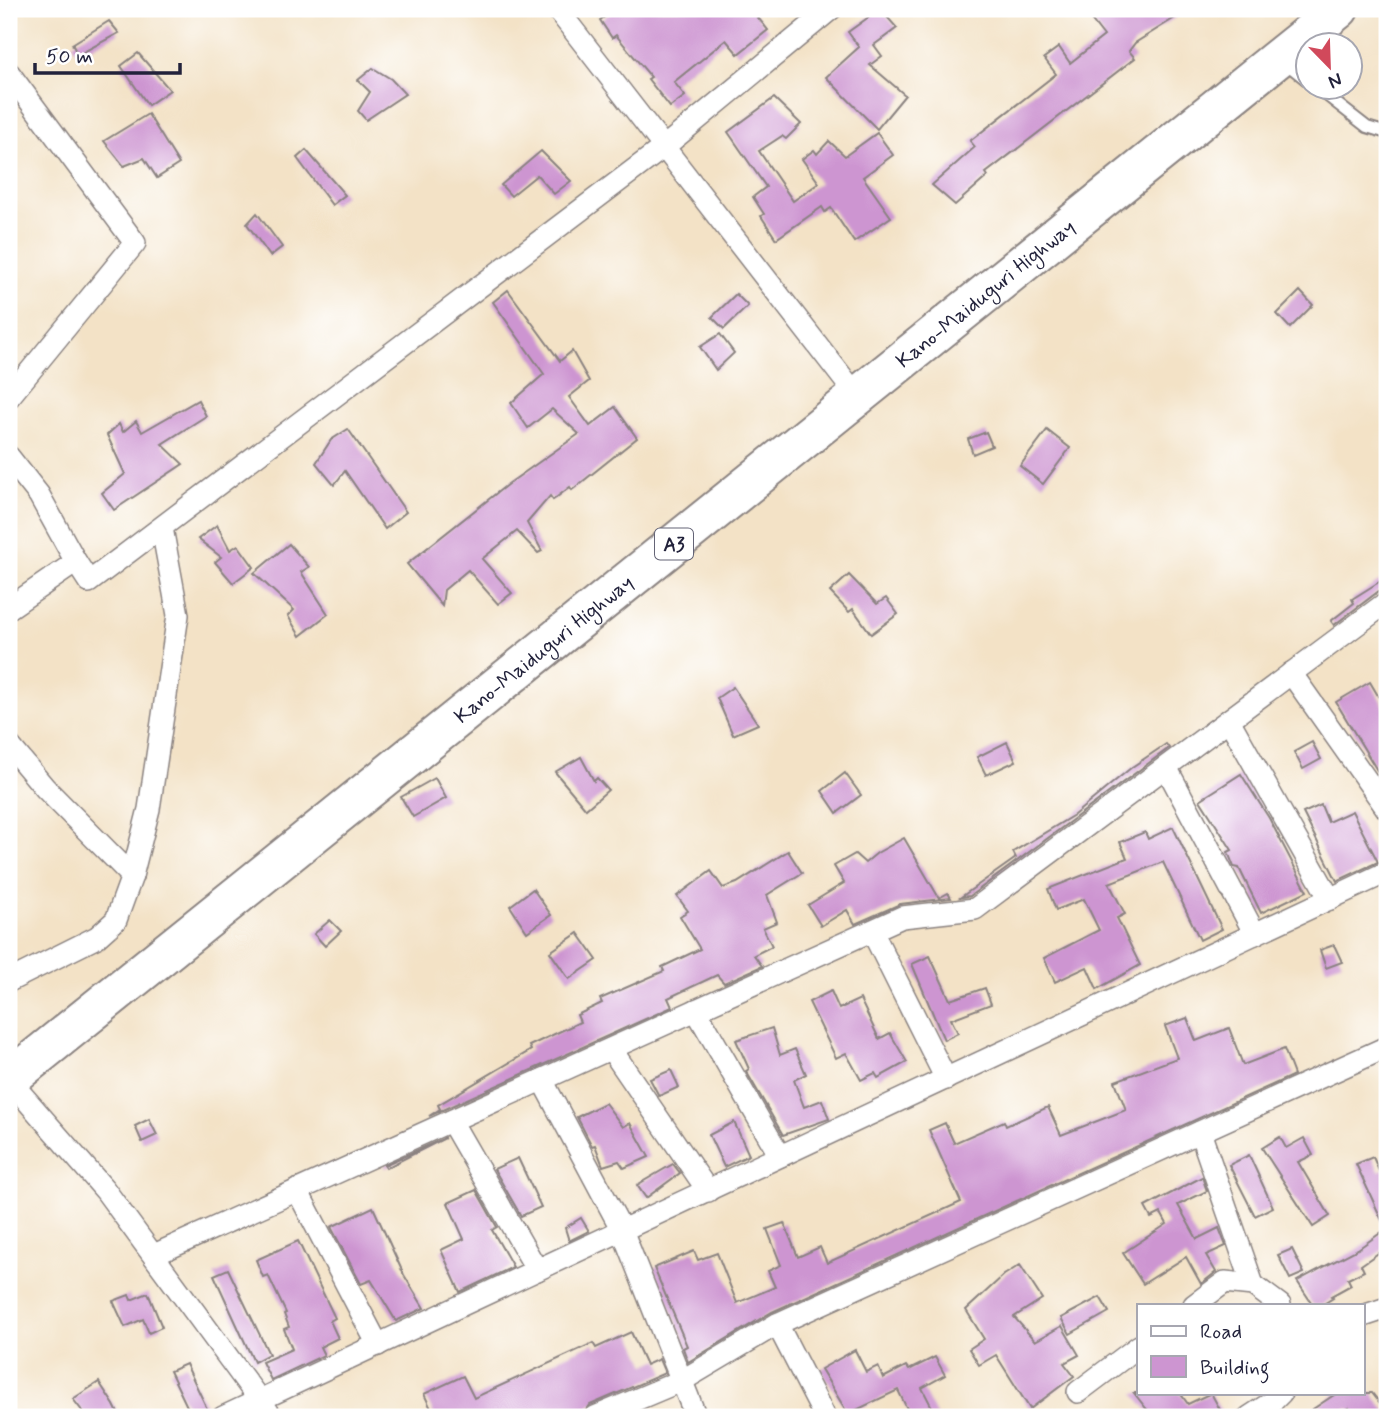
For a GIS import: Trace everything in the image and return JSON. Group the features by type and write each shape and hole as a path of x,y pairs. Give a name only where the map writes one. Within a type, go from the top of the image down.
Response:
{"highway":[{"name":"Kano-Maiduguri Highway","path":"9,1080 1339,9"}],"street":[{"path":"557,9 857,396"},
{"path":"9,457 39,495 89,582 664,146 831,9"},
{"path":"9,74 135,243 9,397"},
{"path":"9,981 97,937 116,919 132,876 149,809 178,615 162,528"},
{"path":"9,608 76,562"},
{"path":"154,1255 902,917 975,909 1387,602"},
{"path":"1291,673 1387,809"},
{"path":"1229,720 1329,900"},
{"path":"9,745 45,788 132,876"},
{"path":"1166,767 1255,934"},
{"path":"223,1417 266,1408 378,1345 1387,872"},
{"path":"872,931 946,1079"},
{"path":"696,1010 780,1157"},
{"path":"595,1417 683,1380 777,1324 1387,1047"},
{"path":"611,1049 708,1191"},
{"path":"9,1080 106,1190 266,1408"},
{"path":"541,1080 622,1230 696,1417"},
{"path":"451,1121 537,1270"},
{"path":"1200,1132 1253,1286"},
{"path":"297,1190 378,1345"},
{"path":"1195,1304 1225,1282 1253,1286 1279,1304"},
{"path":"1364,1316 1387,1308"},
{"path":"777,1324 825,1417"},
{"path":"1077,1392 1137,1347"},
{"path":"1249,1417 1279,1394"}],"lane":[{"path":"1278,57 1294,70"},
{"path":"1335,102 1367,127 1387,133"}],"building":[{"path":"617,9 751,9 768,30 738,54 726,40 674,82 685,96 670,107 648,79 651,77 616,35 612,38 600,20"},
{"path":"880,9 897,28 874,45 882,56 870,65 905,95 877,129 826,77 859,47 848,32"},
{"path":"1083,9 1189,9 1135,43 1129,51 1135,58 986,173 988,176 955,205 932,185 975,147 970,141 1056,74 1044,58 1059,47 1070,63 1104,36"},
{"path":"109,21 119,33 78,55 72,44"},
{"path":"138,53 170,90 148,105 121,66"},
{"path":"373,68 391,79 405,94 366,120 358,111 370,92 358,80"},
{"path":"774,98 801,124 786,139 782,136 759,151 793,201 819,183 802,159 814,150 817,154 829,141 845,156 877,133 893,155 863,177 891,217 854,242 831,208 825,212 822,207 776,239 761,216 764,214 753,197 766,187 728,132"},
{"path":"148,114 179,164 157,178 144,158 124,166 104,141"},
{"path":"306,150 345,195 332,205 297,158"},
{"path":"541,151 571,181 554,194 537,175 511,196 501,185"},
{"path":"257,213 282,247 270,256 247,224"},
{"path":"508,290 560,361 572,351 589,381 569,397 590,426 615,407 637,438 572,490 570,487 553,500 550,496 527,523 542,551 538,553 517,531 482,559 512,593 498,604 468,570 444,590 442,606 407,564 508,484 579,434 552,409 528,428 511,403 544,374 493,302"},
{"path":"1300,291 1313,305 1290,328 1277,314"},
{"path":"736,294 748,306 724,329 712,317"},
{"path":"720,334 734,353 716,370 700,347"},
{"path":"198,400 206,416 162,444 183,464 114,510 102,493 125,474 107,435 119,424 123,432 136,421 142,432"},
{"path":"348,429 406,512 385,529 345,471 334,485 316,463 331,440"},
{"path":"1047,430 1070,448 1043,484 1020,466"},
{"path":"986,432 992,446 973,454 968,439"},
{"path":"217,525 230,550 238,545 254,567 233,583 215,562 221,557 198,539"},
{"path":"289,544 309,567 301,572 328,614 300,636 288,616 294,610 254,573"},
{"path":"849,575 877,604 886,598 898,614 871,634 853,609 849,612 830,592"},
{"path":"1387,577 1387,589 1379,591 1334,625 1331,621 1354,603 1352,599"},
{"path":"1370,682 1387,711 1387,787 1336,702"},
{"path":"733,687 758,724 733,735 717,698"},
{"path":"1007,742 1016,761 986,775 977,757"},
{"path":"1312,742 1321,759 1303,769 1294,752"},
{"path":"1166,744 1169,748 970,896 961,897 1016,858 1013,852 1074,815 1132,767"},
{"path":"581,757 594,781 597,778 608,790 586,809 555,772"},
{"path":"845,773 861,795 837,813 822,791"},
{"path":"1241,774 1269,818 1307,891 1261,913 1239,868 1234,867 1228,852 1232,850 1200,800"},
{"path":"435,778 446,798 413,817 401,797"},
{"path":"1321,805 1328,822 1352,811 1378,862 1337,881 1303,813"},
{"path":"1173,827 1222,929 1200,940 1163,862 1109,883 1125,914 1117,918 1140,965 1097,989 1087,967 1055,982 1044,958 1099,930 1084,899 1056,910 1048,889 1127,858 1120,842 1145,832 1148,839"},
{"path":"904,838 939,898 948,893 951,898 900,904 855,924 847,910 821,926 808,905 844,883 834,866 855,854 865,863"},
{"path":"788,851 802,873 767,895 777,922 763,928 772,946 754,955 762,966 724,983 717,975 668,998 672,1007 429,1116 440,1109 438,1105 531,1050 529,1046 580,1022 577,1015 602,1003 600,999 664,971 662,967 700,949 680,916 688,911 677,896 711,871 723,888 737,883"},
{"path":"533,889 551,915 527,932 510,906"},
{"path":"330,920 341,931 325,946 314,934"},
{"path":"578,933 597,960 569,979 550,952"},
{"path":"1334,945 1342,962 1326,968 1320,950"},
{"path":"930,956 950,1000 985,988 991,1004 951,1019 958,1033 944,1040 912,964"},
{"path":"831,991 839,1009 860,999 879,1039 890,1033 907,1062 878,1078 875,1073 861,1080 846,1053 836,1058 809,1002"},
{"path":"1187,1018 1196,1041 1229,1028 1243,1065 1284,1049 1294,1075 772,1312 688,1362 683,1348 687,1346 654,1268 694,1251 698,1260 717,1253 737,1303 775,1287 768,1271 781,1265 767,1229 784,1223 798,1257 820,1247 827,1263 961,1202 929,1130 945,1123 954,1143 1004,1121 1006,1126 1048,1107 1061,1135 1126,1110 1115,1081 1177,1058 1165,1026"},
{"path":"772,1028 780,1055 795,1049 806,1074 794,1080 804,1107 822,1100 829,1119 783,1135 746,1071 749,1069 736,1040"},
{"path":"671,1070 679,1087 659,1096 650,1079"},
{"path":"605,1103 623,1127 630,1123 649,1157 624,1168 619,1161 603,1166 595,1145 592,1146 577,1117"},
{"path":"149,1119 157,1135 142,1142 135,1126"},
{"path":"734,1122 749,1155 724,1167 709,1135"},
{"path":"1280,1137 1286,1148 1304,1138 1313,1155 1298,1162 1330,1216 1313,1227 1262,1148"},
{"path":"445,1138 386,1168 384,1165"},
{"path":"1249,1155 1273,1207 1255,1216 1229,1165"},
{"path":"1373,1157 1379,1171 1387,1167 1387,1247 1361,1265 1364,1271 1348,1279 1351,1285 1331,1296 1333,1298 1324,1304 1312,1304 1297,1281 1358,1249 1386,1229 1356,1164"},
{"path":"518,1158 541,1207 521,1216 494,1169"},
{"path":"673,1164 680,1173 646,1198 637,1185"},
{"path":"1202,1177 1207,1191 1178,1205 1197,1239 1219,1228 1226,1246 1206,1255 1216,1272 1201,1284 1186,1257 1143,1284 1123,1253 1167,1224 1161,1213 1151,1218 1145,1207"},
{"path":"476,1190 497,1227 492,1230 513,1267 460,1292 441,1250 464,1239 448,1203"},
{"path":"373,1207 404,1275 424,1308 396,1321 371,1280 361,1284 331,1227"},
{"path":"581,1218 589,1231 569,1241 565,1228"},
{"path":"298,1241 335,1318 330,1321 338,1338 320,1347 324,1355 271,1380 262,1362 292,1349 284,1329 289,1327 284,1314 286,1313 268,1275 263,1277 256,1260"},
{"path":"1292,1249 1304,1273 1290,1279 1278,1255"},
{"path":"1020,1265 1042,1299 1014,1317 1035,1341 1062,1326 1079,1355 1064,1363 1074,1376 1030,1409 996,1355 979,1365 969,1349 984,1339 966,1310 1004,1275"},
{"path":"228,1269 269,1354 254,1362 214,1275"},
{"path":"148,1293 162,1327 149,1333 143,1319 125,1327 113,1301 129,1295 131,1300"},
{"path":"1100,1297 1109,1312 1070,1334 1061,1318"},
{"path":"631,1332 646,1365 659,1359 665,1373 590,1405 582,1417 435,1417 424,1394 463,1376 474,1398 593,1343 596,1348"},
{"path":"855,1350 866,1372 878,1366 883,1378 906,1366 909,1370 935,1357 945,1375 922,1388 937,1417 911,1417 898,1390 848,1414 821,1369"},
{"path":"186,1364 210,1417 192,1417 170,1371"},
{"path":"99,1382 120,1417 87,1417 73,1399"},
{"path":"1134,1393 1181,1394 1188,1404 1212,1394 1224,1417 1153,1417"},
{"path":"1372,1393 1387,1412 1387,1417 1356,1417 1349,1408 1335,1417 1301,1417 1336,1394"}]}
